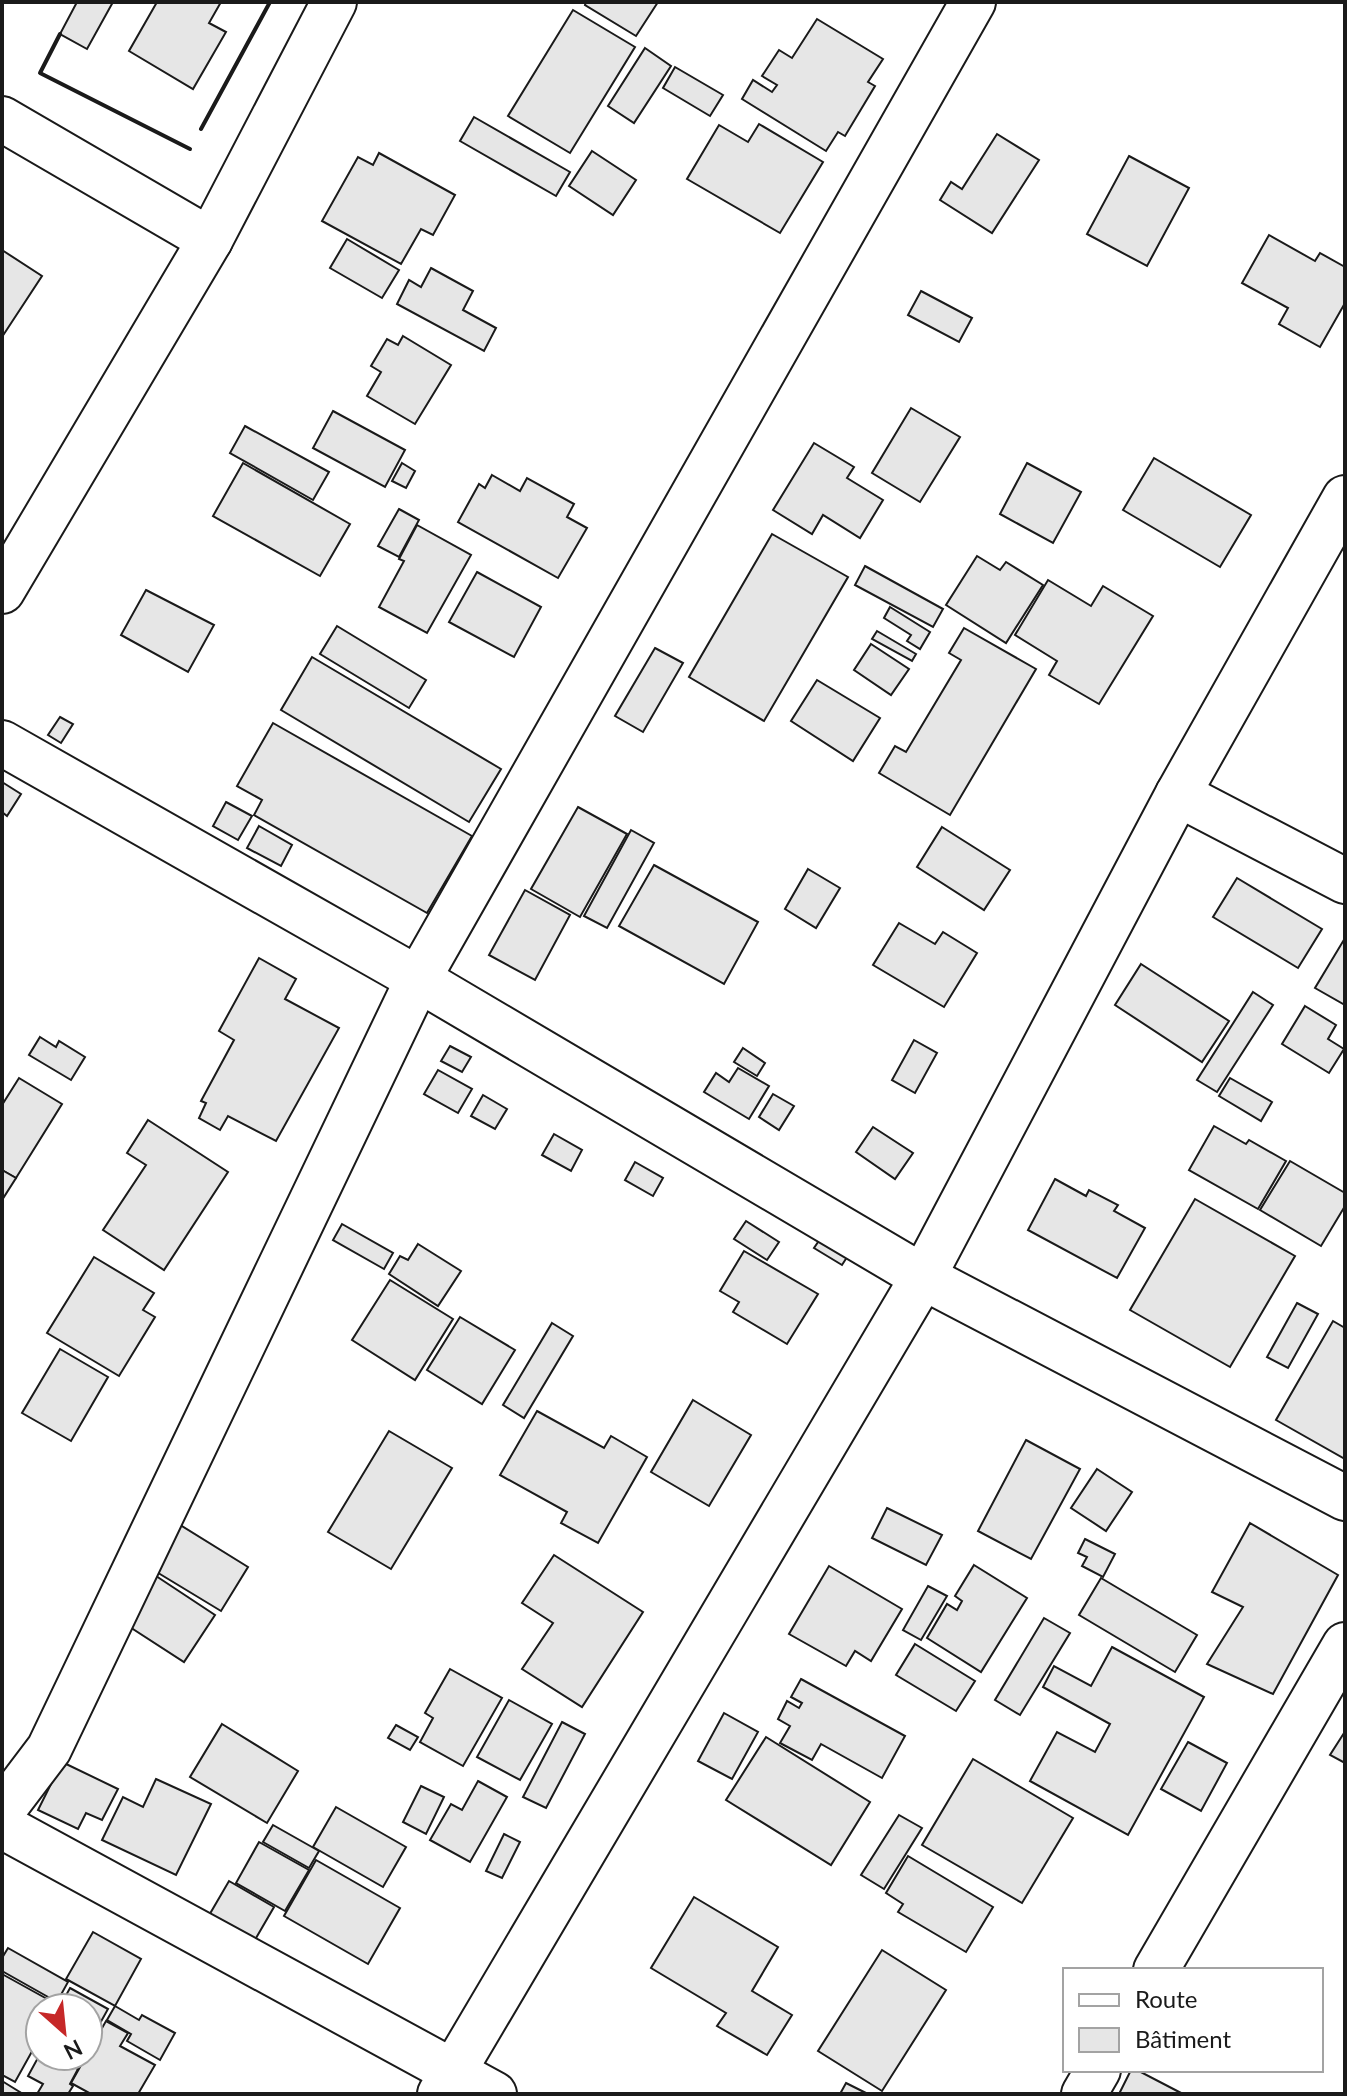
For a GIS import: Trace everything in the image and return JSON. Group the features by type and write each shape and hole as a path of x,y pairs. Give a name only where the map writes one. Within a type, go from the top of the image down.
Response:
{"street":[{"path":"2,591 210,240 334,2"},
{"path":"2,1811 49,1749 418,979 973,2"},
{"path":"2,119 210,240"},
{"path":"447,2082 923,1277 1178,794 1345,498"},
{"path":"2,743 418,979 923,1277 1345,1498"},
{"path":"1178,794 1345,881"},
{"path":"1157,1968 1345,1645"},
{"path":"2,1826 447,2082 494,2094"},
{"path":"1084,2094 1097,2072"}],"building":[{"path":"77,2 113,2 87,49 60,34"},
{"path":"157,2 221,2 209,23 226,32 193,89 129,51"},
{"path":"586,2 658,2 636,36 585,5"},
{"path":"573,10 635,47 570,153 508,116"},
{"path":"817,19 883,59 868,82 875,86 845,136 838,132 826,151 742,99 753,80 772,92 777,85 762,76 779,50 792,58"},
{"path":"645,48 671,66 634,123 608,106"},
{"path":"675,67 723,95 710,116 663,88"},
{"path":"474,117 570,172 556,196 460,141"},
{"path":"759,124 823,162 780,233 687,179 719,125 748,142"},
{"path":"997,134 1039,160 992,233 940,200 951,182 962,189"},
{"path":"592,151 636,180 613,215 569,186"},
{"path":"379,153 455,195 433,235 421,229 401,264 322,221 358,157 373,165"},
{"path":"1129,156 1189,188 1147,266 1087,234"},
{"path":"1269,235 1315,261 1320,253 1345,267 1345,303 1320,347 1279,324 1288,308 1242,283"},
{"path":"347,239 399,270 382,298 330,268"},
{"path":"2,250 42,276 2,337"},
{"path":"431,268 473,291 463,310 496,328 484,351 397,304 409,280 421,287"},
{"path":"921,291 972,318 959,342 908,315"},
{"path":"403,336 451,365 415,424 367,396 381,372 371,366 387,339 398,345"},
{"path":"911,408 960,437 920,502 872,473"},
{"path":"333,411 405,450 385,487 313,448"},
{"path":"245,426 329,472 313,500 230,453"},
{"path":"814,443 854,467 847,478 883,500 860,538 823,515 812,534 773,510"},
{"path":"1154,458 1251,515 1220,567 1123,510"},
{"path":"243,463 350,524 320,576 213,516"},
{"path":"402,463 415,471 406,488 392,481"},
{"path":"1027,463 1081,492 1053,543 1000,514"},
{"path":"492,475 520,491 527,478 574,504 567,517 587,528 558,578 458,522 479,484 485,488"},
{"path":"399,509 419,520 399,557 378,546"},
{"path":"417,525 471,555 427,633 379,607 404,561 399,559"},
{"path":"772,534 848,577 764,721 689,677"},
{"path":"977,556 1000,570 1006,562 1043,585 1006,643 946,605"},
{"path":"865,566 943,609 933,627 855,585"},
{"path":"477,572 541,607 514,657 449,622"},
{"path":"1048,580 1091,606 1103,586 1153,616 1099,704 1049,675 1057,661 1015,635"},
{"path":"146,590 214,625 188,672 121,635"},
{"path":"890,607 930,632 920,649 907,641 911,635 884,618"},
{"path":"337,626 426,680 409,708 320,654"},
{"path":"964,628 1036,669 950,815 879,773 895,746 906,752 961,660 949,653"},
{"path":"877,631 916,654 912,661 872,639"},
{"path":"871,644 909,669 891,695 854,670"},
{"path":"655,648 683,663 643,732 615,716"},
{"path":"312,657 501,769 469,822 281,710"},
{"path":"817,680 880,718 853,761 791,721"},
{"path":"60,717 73,724 61,743 48,735"},
{"path":"273,723 472,836 427,913 254,815 262,800 237,786"},
{"path":"2,782 21,794 7,816 2,812"},
{"path":"226,802 252,816 238,840 213,826"},
{"path":"578,807 627,834 580,917 531,889"},
{"path":"259,826 292,845 281,866 247,848"},
{"path":"942,827 1010,870 984,910 917,867"},
{"path":"631,830 654,843 607,928 584,916"},
{"path":"654,865 758,922 724,984 619,926"},
{"path":"808,869 840,888 816,928 785,909"},
{"path":"1237,878 1322,929 1298,968 1213,917"},
{"path":"525,890 570,915 535,980 489,955"},
{"path":"899,923 935,944 943,932 977,953 944,1007 873,965"},
{"path":"1345,938 1345,1005 1315,988"},
{"path":"259,958 296,979 285,999 339,1028 276,1141 228,1116 220,1130 199,1118 206,1103 201,1101 234,1040 219,1031"},
{"path":"1141,964 1229,1021 1202,1062 1115,1005"},
{"path":"1253,992 1273,1005 1217,1092 1197,1080"},
{"path":"1305,1006 1336,1025 1328,1039 1344,1049 1329,1073 1282,1044"},
{"path":"40,1037 56,1047 59,1041 85,1057 71,1080 29,1055"},
{"path":"914,1040 937,1053 915,1093 892,1080"},
{"path":"450,1046 471,1057 462,1072 441,1061"},
{"path":"743,1048 765,1063 757,1076 734,1062"},
{"path":"738,1068 769,1086 749,1119 704,1092 716,1073 729,1082"},
{"path":"438,1070 472,1089 458,1113 424,1094"},
{"path":"19,1078 62,1104 16,1178 2,1170 2,1105"},
{"path":"1230,1078 1272,1102 1261,1121 1219,1096"},
{"path":"773,1094 794,1106 779,1130 759,1117"},
{"path":"483,1095 507,1109 495,1129 471,1116"},
{"path":"148,1120 228,1172 164,1270 103,1230 146,1165 127,1153"},
{"path":"1214,1126 1246,1144 1249,1140 1286,1161 1258,1209 1189,1170"},
{"path":"873,1127 913,1153 895,1179 856,1152"},
{"path":"554,1134 582,1150 571,1171 542,1155"},
{"path":"1290,1161 1345,1193 1345,1206 1321,1246 1260,1210"},
{"path":"635,1162 663,1178 653,1196 625,1180"},
{"path":"2,1170 16,1178 2,1200"},
{"path":"1055,1179 1086,1196 1089,1190 1118,1205 1114,1211 1145,1228 1117,1278 1028,1230"},
{"path":"1195,1199 1295,1256 1230,1367 1130,1310"},
{"path":"746,1221 779,1242 767,1260 734,1239"},
{"path":"342,1224 393,1253 384,1269 333,1240"},
{"path":"829,1226 856,1243 842,1265 814,1248"},
{"path":"418,1244 461,1271 438,1306 389,1274 400,1256 408,1260"},
{"path":"744,1251 818,1294 787,1344 733,1312 739,1302 720,1291"},
{"path":"94,1257 154,1293 143,1310 155,1317 119,1376 47,1333"},
{"path":"390,1280 453,1319 415,1380 352,1340"},
{"path":"1297,1303 1318,1314 1288,1368 1267,1357"},
{"path":"460,1317 515,1350 482,1404 427,1370"},
{"path":"1333,1321 1345,1328 1345,1459 1276,1420"},
{"path":"552,1323 573,1336 524,1418 503,1405"},
{"path":"60,1349 108,1377 71,1441 22,1413"},
{"path":"693,1400 751,1435 709,1506 651,1472"},
{"path":"537,1411 604,1448 611,1436 647,1457 598,1543 561,1523 567,1512 500,1475"},
{"path":"389,1431 452,1468 391,1569 328,1532"},
{"path":"1026,1440 1080,1469 1031,1559 978,1531"},
{"path":"1097,1469 1132,1492 1106,1531 1071,1508"},
{"path":"887,1508 942,1535 926,1565 872,1538"},
{"path":"177,1523 248,1567 221,1611 150,1568"},
{"path":"1250,1523 1338,1575 1273,1694 1207,1664 1243,1607 1212,1592"},
{"path":"1085,1539 1115,1554 1103,1577 1082,1566 1087,1557 1078,1553"},
{"path":"554,1555 643,1612 582,1707 522,1669 553,1623 522,1603"},
{"path":"974,1565 1027,1598 981,1672 927,1638 947,1604 957,1610 962,1601 955,1596"},
{"path":"829,1566 902,1609 871,1661 855,1651 846,1666 789,1634"},
{"path":"150,1572 215,1615 184,1662 119,1620"},
{"path":"1101,1578 1197,1635 1175,1672 1079,1615"},
{"path":"928,1586 947,1596 921,1640 903,1630"},
{"path":"1044,1618 1070,1633 1020,1715 995,1700"},
{"path":"915,1644 975,1681 956,1711 896,1675"},
{"path":"1112,1647 1204,1697 1128,1835 1030,1781 1057,1732 1095,1752 1110,1724 1043,1687 1054,1666 1091,1686"},
{"path":"450,1669 502,1698 463,1766 420,1742 433,1718 425,1713"},
{"path":"801,1679 905,1736 882,1778 821,1744 812,1760 780,1743 790,1726 778,1719 787,1701 799,1708 802,1703 791,1697"},
{"path":"509,1700 552,1724 520,1780 477,1757"},
{"path":"724,1713 758,1732 732,1779 698,1761"},
{"path":"562,1722 585,1734 546,1808 523,1797"},
{"path":"222,1724 298,1771 267,1823 190,1777"},
{"path":"396,1725 418,1737 410,1750 388,1738"},
{"path":"1345,1734 1345,1763 1330,1755"},
{"path":"766,1737 870,1802 831,1865 726,1800"},
{"path":"1188,1742 1227,1763 1201,1811 1161,1789"},
{"path":"973,1759 1073,1818 1022,1903 922,1845"},
{"path":"62,1762 118,1789 102,1820 86,1813 78,1829 38,1810"},
{"path":"156,1779 211,1804 176,1875 102,1840 123,1797 143,1807"},
{"path":"478,1781 507,1797 470,1862 430,1840 451,1804 462,1810"},
{"path":"421,1786 444,1797 426,1834 403,1822"},
{"path":"336,1807 406,1847 383,1887 313,1847"},
{"path":"899,1815 922,1828 884,1889 861,1875"},
{"path":"273,1825 319,1851 309,1868 263,1842"},
{"path":"504,1834 520,1842 502,1878 486,1871"},
{"path":"259,1842 309,1870 285,1911 236,1883"},
{"path":"908,1856 993,1907 966,1952 898,1912 903,1904 886,1893"},
{"path":"316,1860 400,1908 368,1964 284,1916"},
{"path":"229,1881 274,1907 249,1950 204,1924"},
{"path":"694,1897 778,1947 752,1991 792,2015 767,2055 717,2026 726,2013 651,1968"},
{"path":"93,1932 141,1959 115,2006 104,2000 104,1992 90,1992 66,1979"},
{"path":"8,1948 68,1982 62,1992 39,1992 2,1971 2,1958"},
{"path":"882,1950 946,1990 882,2091 818,2051"},
{"path":"2,1974 35,1992 24,1992 24,2066 15,2082 2,2075"},
{"path":"115,2006 139,2020 142,2015 175,2033 160,2060 127,2041 131,2034 107,2020"},
{"path":"106,2021 128,2033 120,2046 155,2065 138,2094 91,2094 71,2083 77,2072 104,2072"},
{"path":"30,2072 76,2072 68,2094 37,2094 43,2084 28,2076"},
{"path":"1130,2072 1141,2072 1183,2094 1119,2094"},
{"path":"2,2081 23,2094 2,2094"},
{"path":"846,2083 868,2094 840,2094"}],"wall":[{"path":"201,129 270,2"},
{"path":"60,34 40,73 190,149"}]}
